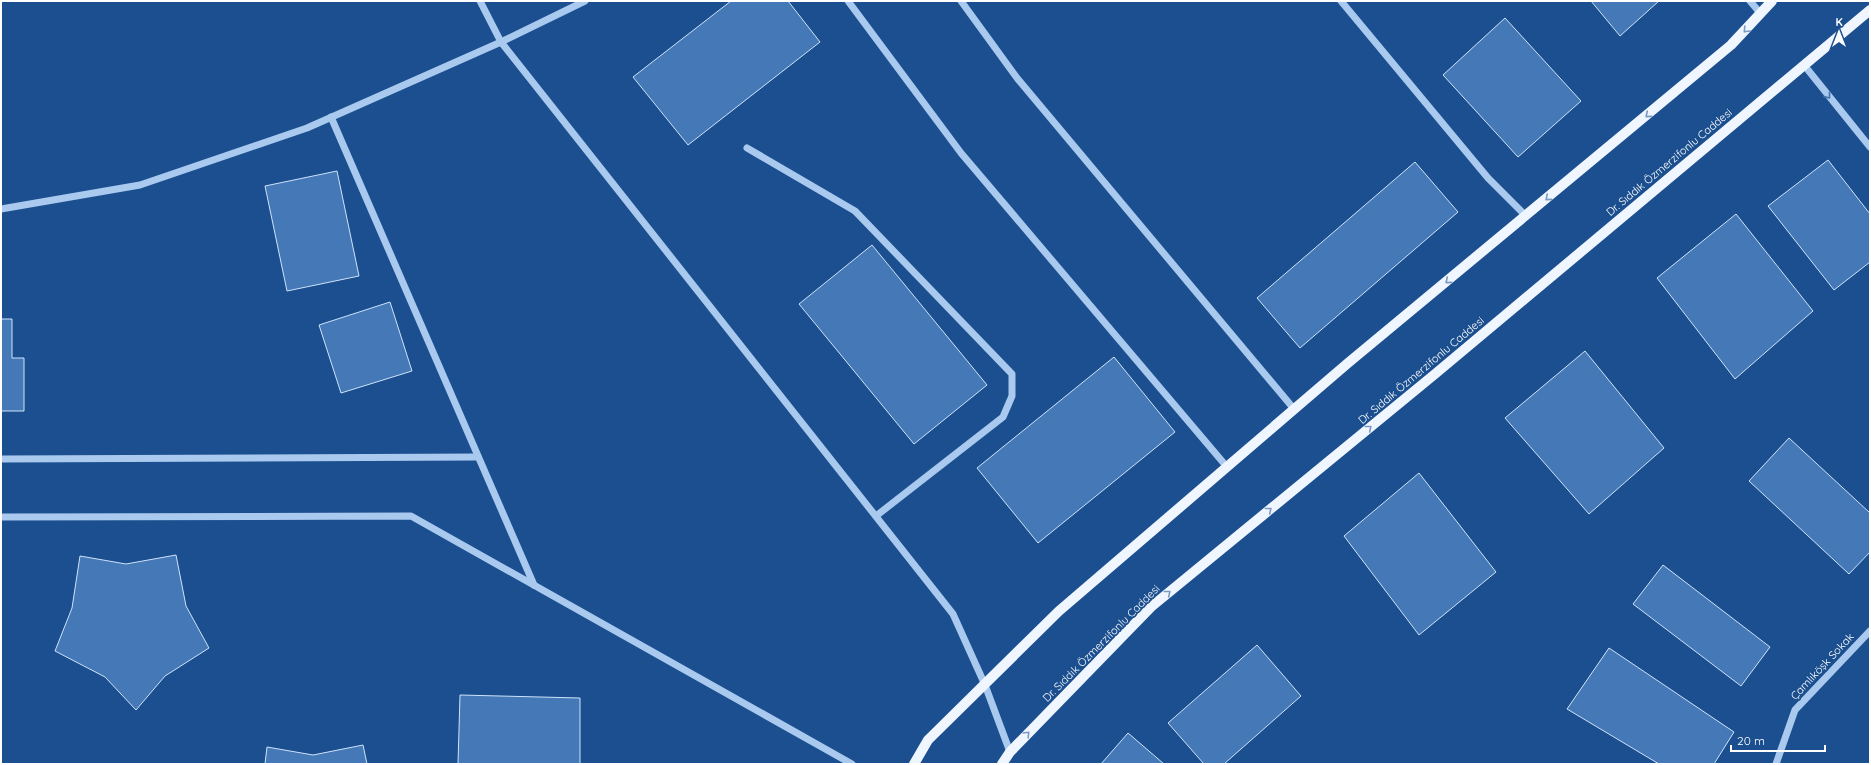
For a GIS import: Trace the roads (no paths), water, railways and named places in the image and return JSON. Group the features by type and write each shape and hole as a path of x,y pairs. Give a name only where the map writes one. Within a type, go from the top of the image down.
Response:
{"main road":[{"path":"914,764 928,740 1059,611 1294,409 1732,45 1772,1"},
{"name":"Dr. Sıddık Özmerzifonlu Caddesi","path":"1002,764 1010,752 1151,607 1435,374 1870,10"}],"street":[{"path":"480,1 501,42 953,614 985,685 1010,752"},
{"path":"1,209 140,185 307,128 501,42 585,1"},
{"path":"848,1 961,153 1227,467"},
{"path":"961,1 1017,78 1294,409"},
{"path":"1341,1 1488,178 1526,216"},
{"path":"1750,1 1761,14"},
{"path":"1804,65 1870,147"},
{"path":"331,117 534,585"},
{"path":"747,148 855,211 1012,374 1012,396 1003,417 876,516"},
{"path":"1,459 478,457"},
{"path":"1,517 411,516 852,764"},
{"name":"Çamlıköşk Sokak","path":"1776,764 1795,710 1870,631"}]}
